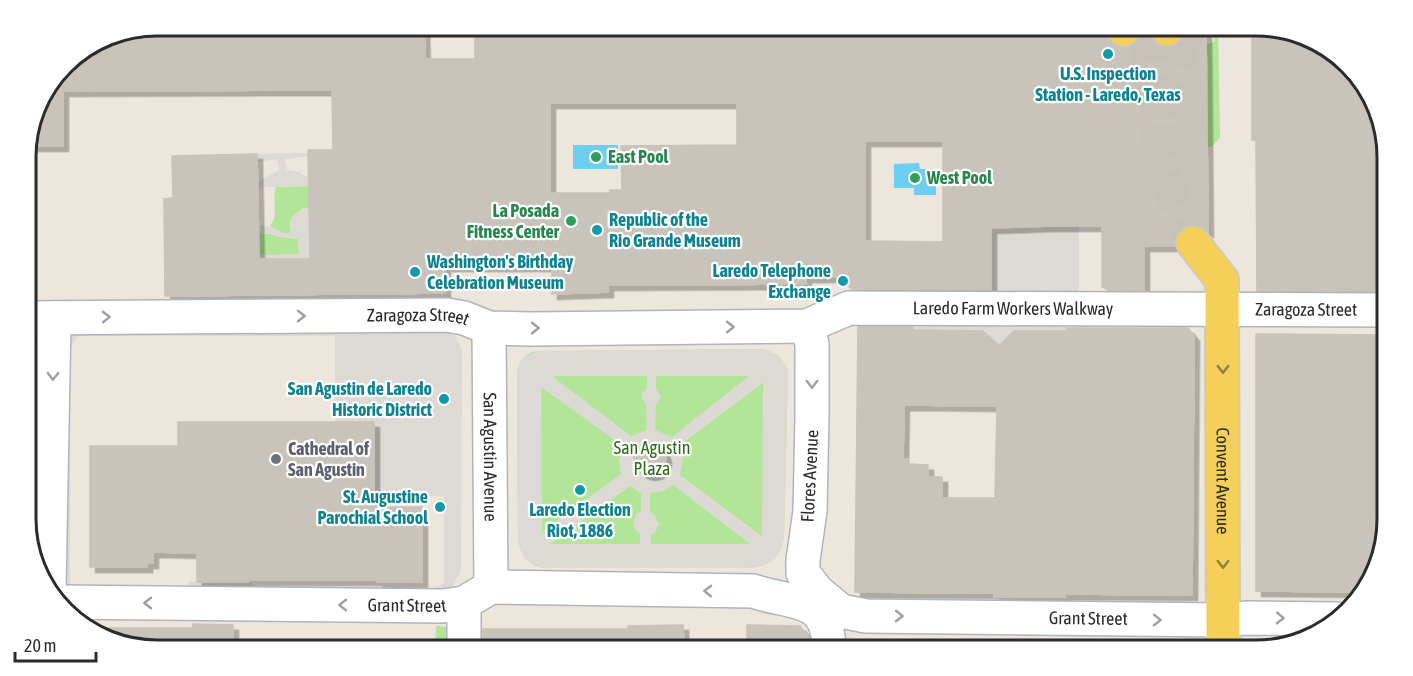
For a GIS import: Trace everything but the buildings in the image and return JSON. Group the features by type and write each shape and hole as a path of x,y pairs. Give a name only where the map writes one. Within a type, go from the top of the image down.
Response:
{"main road":[{"path":"1193,243 1223,295"},
{"name":"Convent Avenue","path":"1223,295 1223,635"}],"street":[{"name":"Zaragoza Street","path":"1223,295 1377,309"},
{"name":"Laredo Farm Workers Walkway","path":"807,326 849,308 1223,295"},
{"name":"Zaragoza Street","path":"40,318 447,315 465,318 489,328 807,326"},
{"path":"40,318 48,572"},
{"name":"Flores Avenue","path":"803,573 810,512 812,425 812,344 807,326"},
{"name":"San Agustin Avenue","path":"467,640 478,595 489,328"},
{"name":"Grant Street","path":"69,603 443,606 478,595 753,591 803,573"},
{"path":"803,573 818,591 831,615 827,626 828,640"},
{"name":"Grant Street","path":"753,591 771,598 804,603 813,609 831,615 1223,635 1247,618 1324,619"}],"green space":[{"path":"1214,36 1218,36 1220,138 1211,147 1207,147 1206,44 1214,42"},
{"path":"309,186 309,208 302,209 290,222 291,233 282,233 270,226 275,212 276,187"},
{"path":"259,233 298,238 299,255 259,255"},
{"name":"San Agustin Plaza","path":"762,349 779,357 788,373 784,537 780,551 773,559 764,565 750,568 544,568 534,565 527,559 518,541 517,376 520,363 525,357 537,351"},
{"path":"436,626 481,629 481,640 435,640"}],"shaded area":[{"path":"308,153 308,156 285,159 285,161 287,170 300,172 309,179 309,186 265,187 258,190 258,182 279,170 277,159 257,162 257,154"},
{"path":"309,208 310,259 259,259 259,255 299,254 298,239 259,233 259,225 275,228 282,233 291,233 291,218 297,212"},
{"path":"1079,226 1079,291 1190,293 1190,322 1186,326 1067,326 1067,331 1014,331 1004,341 1001,348 983,331 858,327 852,290 991,290 991,227"},
{"path":"448,330 454,333 462,350 461,571 449,592 70,592 62,582 67,334","holes":["78,336 335,336 335,422 374,495 444,496 444,583 435,588 252,586 252,582 189,581 188,586 70,585 70,348"]},
{"path":"762,349 770,351 781,359 788,373 784,537 776,558 765,565 750,568 544,568 525,559 518,541 517,376 518,367 524,357 537,351","holes":["552,376 647,376 647,389 642,393 646,404 647,430 631,436","656,376 749,376 672,437 655,430 656,405 661,397 656,389","763,383 762,536 680,475 683,457 679,446","541,387 623,446 619,460 621,474 542,532","657,443 666,452 666,466 656,474 643,474 634,465 634,452 643,444","673,485 749,544 651,544 651,535 659,524 655,515 650,511 650,493 664,491","630,486 641,493 641,511 633,521 634,528 640,534 640,544 550,544"]}],"water":[{"name":"East Pool","path":"573,145 618,145 618,169 573,169"},
{"name":"West Pool","path":"919,163 920,169 936,169 936,195 914,195 914,188 894,188 894,164"}],"tunnel":[{"path":"1146,36 1162,173 1193,243"},
{"path":"1159,111 1186,36"}],"place":[{"name":"U.S. Inspection Station - Laredo, Texas","path":"1108,54"},
{"name":"East Pool","path":"596,157"},
{"name":"West Pool","path":"915,178"},
{"name":"La Posada Fitness Center","path":"571,221"},
{"name":"Republic of the Rio Grande Museum","path":"597,230"},
{"name":"Washington's Birthday Celebration Museum","path":"415,272"},
{"name":"Laredo Telephone Exchange","path":"843,281"},
{"name":"San Agustin de Laredo Historic District","path":"444,399"},
{"name":"Cathedral of San Agustin","path":"276,459"},
{"name":"Laredo Election Riot, 1886","path":"580,490"},
{"name":"St. Augustine Parochial School","path":"440,507"}]}
